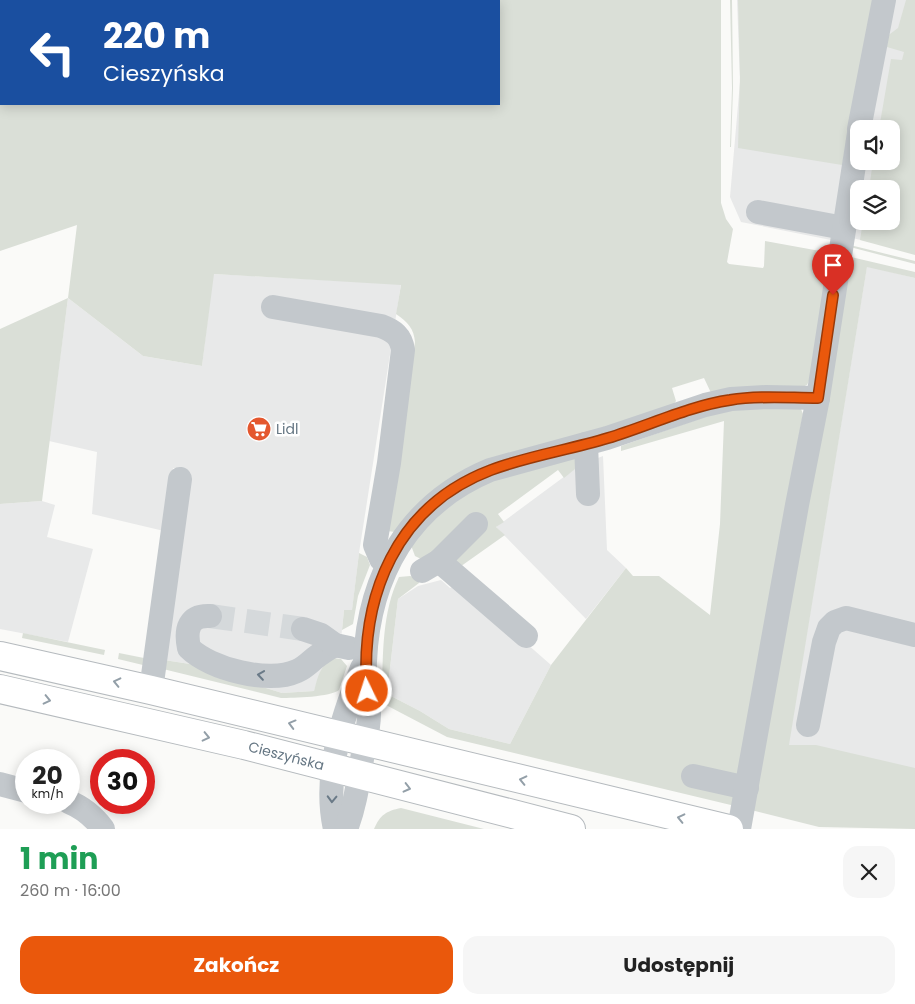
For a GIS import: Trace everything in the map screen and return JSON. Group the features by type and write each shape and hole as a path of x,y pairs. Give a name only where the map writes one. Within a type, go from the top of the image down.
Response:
{"main road":[{"path":"0,656 151,690 729,829"},
{"name":"Cieszyńska","path":"0,688 244,745 346,773 571,829"}],"street":[{"path":"862,120 884,0"},
{"path":"739,829 795,515 818,398 853,170"},
{"path":"758,212 844,228"},
{"path":"273,307 382,326 393,331 401,339 403,350 394,425 375,545 377,552 430,572 526,636"},
{"path":"335,829 331,803 346,773 353,738 346,710 366,656 372,606 391,557 424,513 450,492 471,479 506,464 597,441 706,405 731,400 766,397 818,398"},
{"path":"588,494 597,441"},
{"path":"151,690 180,479"},
{"path":"430,572 476,524"},
{"path":"210,616 200,616 193,620 188,627 186,638 189,648 204,659 247,673 284,676 298,671 311,663 321,653 336,645"},
{"path":"808,726 824,642 829,628 835,622 846,618 915,635"},
{"path":"303,630 321,635 330,639 336,645 366,656"},
{"path":"346,773 354,807 346,829"},
{"path":"693,776 747,788"},
{"path":"0,784 15,788"},
{"path":"80,806 95,818 103,829"}],"shaded area":[{"path":"500,0 721,0 721,203 726,219 733,229 727,262 729,264 763,268 765,241 831,253 811,377 807,385 800,388 712,395 704,378 672,388 676,401 673,405 538,449 395,532 387,531 415,342 410,326 396,314 401,285 214,274 202,366 143,356 68,298 77,225 0,251 0,105 500,105"},
{"path":"730,0 732,0 733,88 731,147 732,88"},
{"path":"737,0 915,0 915,252 852,238 831,240 741,222 730,197 740,82"},
{"path":"738,0 873,0 853,120 850,120 850,139 846,163 842,165 738,148 740,77"},
{"path":"906,0 915,0 915,255 860,240 862,230 900,230 900,180 870,180 872,170 900,170 900,120 881,120 891,59 902,60 904,52 887,47 885,44 886,37 898,28"},
{"path":"850,245 915,261 915,264 850,247"},
{"path":"851,257 915,272 915,278 867,267 789,745 816,745 915,768 915,829 819,827 751,810"},
{"path":"867,266 915,278 915,823 779,802"},
{"path":"213,274 401,284 359,553 352,611 344,610 339,658 334,658 321,670 314,691 282,693 190,664 164,660 189,471 173,468 164,531 92,514 97,452 49,441 68,298 143,356 202,366"},
{"path":"68,298 42,501 0,504 0,329"},
{"path":"736,406 801,409 803,414 734,793 735,806 447,737 384,704 382,692 384,633 389,604 399,577 410,576 418,578 419,583 398,599 387,694 449,729 510,744 551,665 626,568 633,576 659,576 710,615 720,524 724,421 621,451 621,446"},
{"path":"575,455 580,465 564,478 558,470 498,514 504,522 496,527 505,535 457,569 431,556 423,560 415,556 412,540 434,516 487,481"},
{"path":"603,456 607,550 626,568 586,619 496,527 580,465"},
{"path":"42,501 55,505 47,537 93,549 68,642 0,629 0,504"},
{"path":"359,553 367,557 370,565 358,596 353,624 342,630 344,610 352,610"},
{"path":"441,580 450,588 459,584 551,665 510,744 449,729 387,694 398,599 418,586"},
{"path":"23,633 105,650 104,655 22,638"},
{"path":"119,653 149,659 147,666 118,659"},
{"path":"334,658 341,659 347,666 339,690 320,696 281,698 163,669 164,660 190,664 282,693 314,691 318,676 323,667"},
{"path":"401,808 484,829 374,829 384,814"}],"tunnel":[{"path":"210,616 303,629"}],"place":[{"name":"Lidl","path":"259,429"}],"route":[{"path":"367,691 365,662 370,618 375,595 396,548 424,513 465,482 490,470 506,464 607,438 706,405 731,400 766,397 818,398 833,295"}]}
